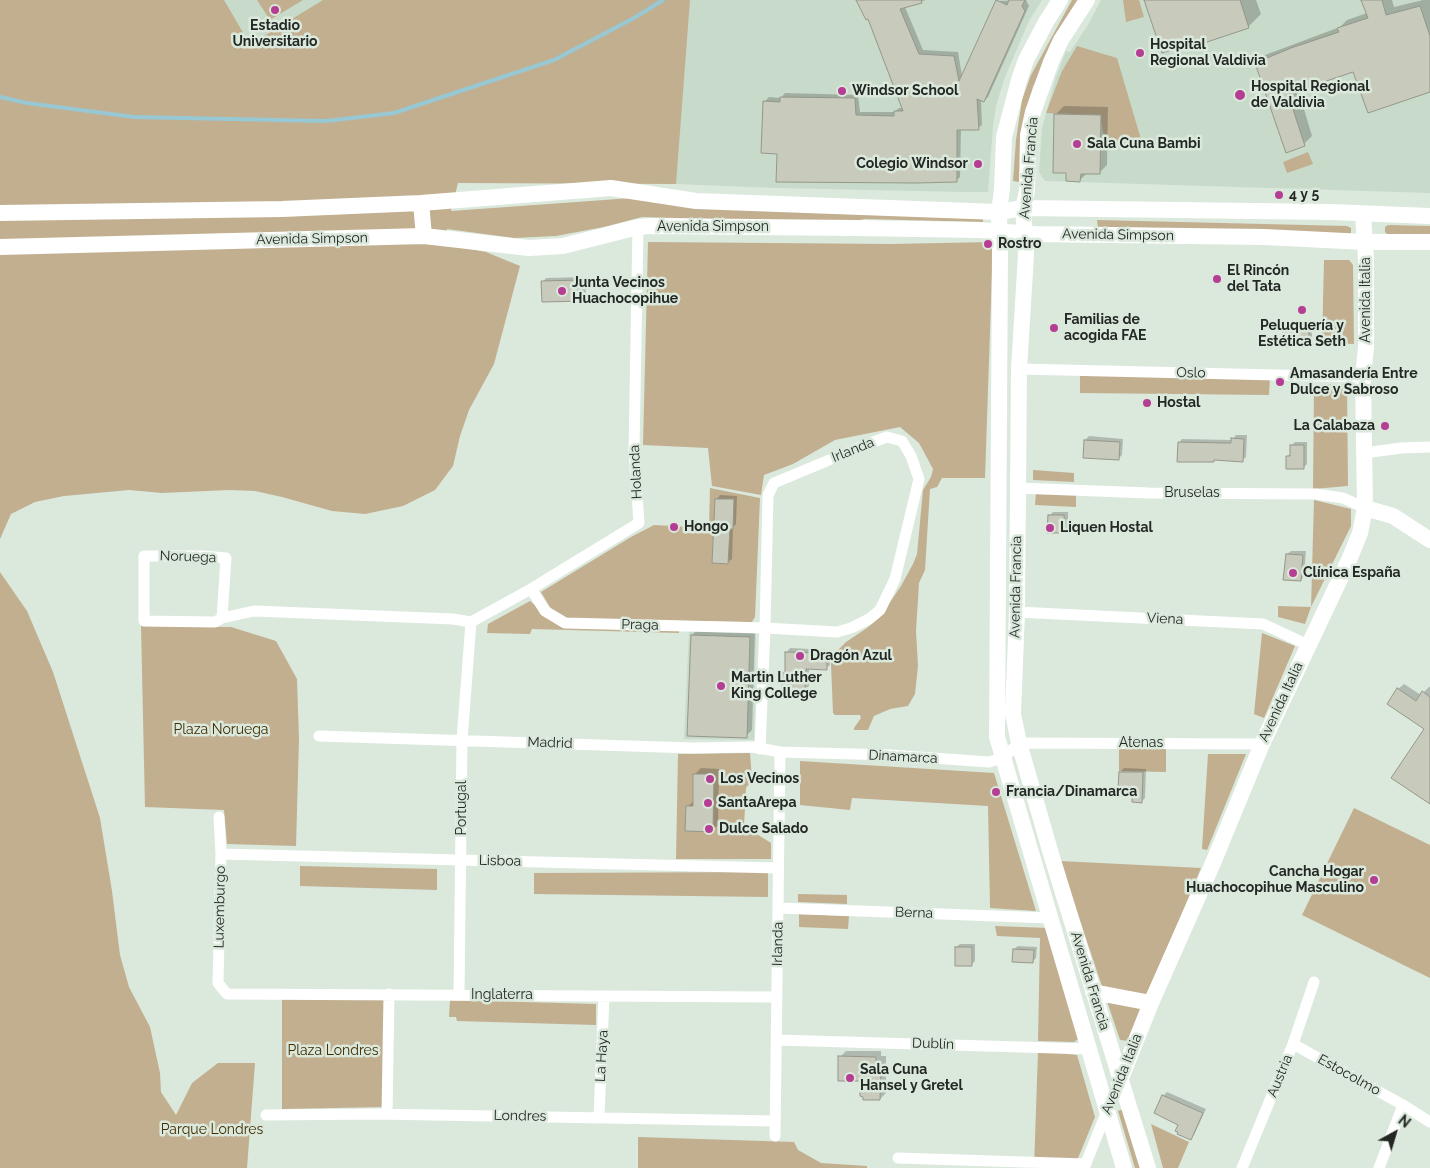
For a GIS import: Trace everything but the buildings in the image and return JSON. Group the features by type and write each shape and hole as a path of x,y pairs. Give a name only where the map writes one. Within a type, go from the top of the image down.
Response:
{"main road":[{"name":"Avenida Francia","path":"1060,0 1026,60 1008,118 1004,138 999,212 997,737 1124,1168"},
{"name":"Avenida Francia","path":"1088,0 1061,40 1033,112 1028,135 1027,191 1023,208 1026,254 1019,369 1017,612 1013,714 1019,743 1093,992 1148,1168"},
{"name":"Avenida Simpson","path":"0,213 282,208 421,203 610,188 696,201 999,212 1023,208 1331,212 1430,216"},
{"path":"421,203 424,236"},
{"name":"Avenida Italia","path":"1107,1111 1262,744 1355,547 1362,526 1365,508 1363,377 1366,347 1366,260 1363,214"},
{"name":"Avenida Simpson","path":"0,247 424,236 529,248 563,246 638,227 845,228 999,231 1034,234 1264,237 1364,242 1430,242"},
{"path":"1365,508 1393,516 1430,540"},
{"path":"1093,992 1151,1003"}],"street":[{"name":"Holanda","path":"471,622 531,589 639,524 634,450 638,227"},
{"name":"Oslo","path":"1019,369 1363,377"},
{"name":"Irlanda","path":"760,749 768,495 774,483 887,437 902,440 911,456 919,479 895,579 880,610 862,624 837,632 765,628"},
{"path":"1364,453 1401,448 1430,447"},
{"name":"Bruselas","path":"1017,488 1149,493 1316,494 1343,498 1365,508"},
{"name":"Noruega","path":"222,618 226,558 144,556 144,621 215,622 222,618 254,611 453,619 471,622"},
{"name":"Praga","path":"531,589 545,611 565,623 765,628"},
{"name":"Viena","path":"1017,612 1263,624 1308,645"},
{"name":"Portugal","path":"459,995 462,740 471,622"},
{"name":"Madrid","path":"319,736 692,748 753,747 780,752"},
{"path":"1002,758 1019,743"},
{"name":"Atenas","path":"1019,743 1262,744"},
{"name":"Dinamarca","path":"780,752 890,755 989,762 1002,758"},
{"name":"Irlanda","path":"775,1136 780,752"},
{"name":"Luxemburgo","path":"219,818 221,854 218,983 227,994"},
{"name":"Lisboa","path":"221,854 778,868"},
{"name":"Berna","path":"778,908 1050,918"},
{"name":"Austria","path":"1242,1168 1293,1044 1314,982"},
{"name":"Inglaterra","path":"227,994 777,997"},
{"path":"387,1114 389,994"},
{"name":"La Haya","path":"599,1117 604,996"},
{"name":"Dublín","path":"777,1040 1090,1049"},
{"name":"Estocolmo","path":"1293,1044 1430,1122"},
{"path":"1379,1168 1403,1105"},
{"name":"Avenida Italia","path":"1085,1166 1107,1111"},
{"name":"Londres","path":"266,1115 387,1114 775,1121"},
{"path":"898,1158 1085,1166"}],"shaded area":[{"path":"0,0 1042,0 1029,21 1005,77 996,106 988,192 965,192 676,184"},
{"name":"Hospital Regional de Valdivia","path":"1101,0 1430,0 1430,193 1045,181 1039,172 1042,128 1056,77 1066,51 1070,52 1088,25"},
{"name":"Martin Luther King College","path":"689,631 756,634 754,740 684,739"}],"green space":[{"path":"0,0 224,0 245,36 264,36 323,0 690,0 676,184 458,183 451,211 632,198 983,218 983,222 865,219 846,223 642,217 604,227 556,236 514,238 447,229 444,244 486,252 520,266 494,364 469,410 460,436 453,466 435,490 403,506 365,514 332,511 255,491 229,490 162,493 129,490 64,496 35,502 11,514 0,539"},
{"name":"Estadio Universitario","path":"257,0 303,0 270,20"},
{"path":"1072,0 1080,0 1044,62 1033,87 1026,110 1022,135 1019,182 1013,181 1016,140 1022,100 1031,75"},
{"path":"1123,0 1139,0 1144,17 1126,22"},
{"path":"1077,46 1117,58 1143,146 1119,147 1103,133 1100,115 1046,113 1062,71"},
{"path":"1308,152 1313,164 1287,173 1283,162"},
{"path":"1097,220 1347,226 1351,228 1351,234 1098,228"},
{"path":"1388,225 1430,226 1430,235 1387,234 1385,227"},
{"path":"648,242 891,244 993,242 985,478 942,478 937,487 930,489 925,570 919,583 916,631 918,666 915,694 908,706 890,709 874,716 868,730 854,730 861,718 860,715 835,715 833,713 831,664 837,651 846,642 880,617 913,564 917,554 923,490 931,477 933,469 919,443 900,427 835,440 793,464 764,475 761,495 712,486 708,448 643,445"},
{"path":"1324,260 1349,260 1353,265 1354,344 1322,343"},
{"path":"1080,371 1270,377 1269,395 1080,393"},
{"path":"1347,384 1348,486 1313,489 1314,385"},
{"path":"1033,470 1074,473 1074,482 1033,480"},
{"path":"710,488 760,498 755,617 752,622 564,619 554,614 541,592 631,537 654,525 709,528"},
{"path":"1036,491 1076,493 1076,507 1035,505"},
{"path":"1314,500 1351,509 1351,526 1311,607"},
{"name":"Parque Londres","path":"0,572 27,611 53,672 100,818 120,955 129,987 150,1027 160,1073 161,1092 176,1115 192,1083 218,1063 255,1063 247,1168 0,1168"},
{"path":"530,601 542,614 560,626 679,631 679,633 532,629 530,634 487,633 488,624"},
{"path":"1278,606 1311,607 1305,624 1278,617"},
{"name":"Plaza Noruega","path":"141,626 231,627 276,641 297,679 299,739 296,846 227,844 224,810 145,807"},
{"path":"1262,633 1295,646 1264,718 1254,714"},
{"path":"1119,748 1166,749 1166,772 1119,771"},
{"path":"750,753 752,780 746,788 744,826 771,843 771,859 676,859 678,754"},
{"path":"1208,754 1246,754 1207,850 1202,849"},
{"path":"800,761 994,773 1036,911 990,908 988,806 852,798 850,810 800,805"},
{"name":"Cancha Hogar Huachocopihue Masculino","path":"1354,808 1430,845 1430,978 1302,915"},
{"path":"1060,861 1201,868 1128,1041 1120,1040"},
{"path":"300,866 437,869 437,890 300,886"},
{"path":"768,872 768,897 534,894 534,873"},
{"path":"798,894 847,895 847,904 798,902"},
{"path":"799,914 849,916 848,929 799,927"},
{"path":"995,926 1049,928 1080,1038 1074,1042 1038,1041 1040,938 997,936"},
{"name":"Plaza Londres","path":"386,993 384,1107 282,1109 282,995"},
{"path":"450,1000 596,1004 596,1025 457,1021 456,1017 449,1017"},
{"path":"1038,1051 1077,1055 1095,1117 1074,1168 1034,1168"},
{"path":"1123,1109 1141,1168 1135,1168 1118,1111"},
{"path":"1151,1124 1189,1142 1178,1168 1163,1168"},
{"path":"638,1137 794,1142 798,1150 821,1163 867,1166 867,1168 638,1168"}],"waterway":[{"path":"0,97 27,103 134,117 326,121 394,113 554,60 634,18 663,0"}],"place":[{"name":"Estadio Universitario","path":"275,10"},
{"name":"Hospital Regional Valdivia","path":"1140,53"},
{"name":"Windsor School","path":"842,91"},
{"name":"Hospital Regional de Valdivia","path":"1240,95"},
{"name":"Sala Cuna Bambi","path":"1077,144"},
{"name":"Colegio Windsor","path":"978,164"},
{"name":"4 y 5","path":"1279,195"},
{"name":"Rostro","path":"988,244"},
{"name":"El Rincón del Tata","path":"1217,279"},
{"name":"Junta Vecinos Huachocopihue","path":"562,291"},
{"name":"Peluquería y Estética Seth","path":"1302,310"},
{"name":"Familias de acogida FAE","path":"1054,328"},
{"name":"Amasandería Entre Dulce y Sabroso","path":"1280,382"},
{"name":"Hostal","path":"1147,403"},
{"name":"La Calabaza","path":"1385,426"},
{"name":"Hongo","path":"674,527"},
{"name":"Liquen Hostal","path":"1050,528"},
{"name":"Clínica España","path":"1293,573"},
{"name":"Dragón Azul","path":"800,656"},
{"name":"Martin Luther King College","path":"721,686"},
{"name":"Los Vecinos","path":"710,779"},
{"name":"Francia/Dinamarca","path":"996,792"},
{"name":"SantaArepa","path":"708,803"},
{"name":"Dulce Salado","path":"709,829"},
{"name":"Cancha Hogar Huachocopihue Masculino","path":"1374,880"},
{"name":"Sala Cuna Hansel y Gretel","path":"850,1078"}]}
